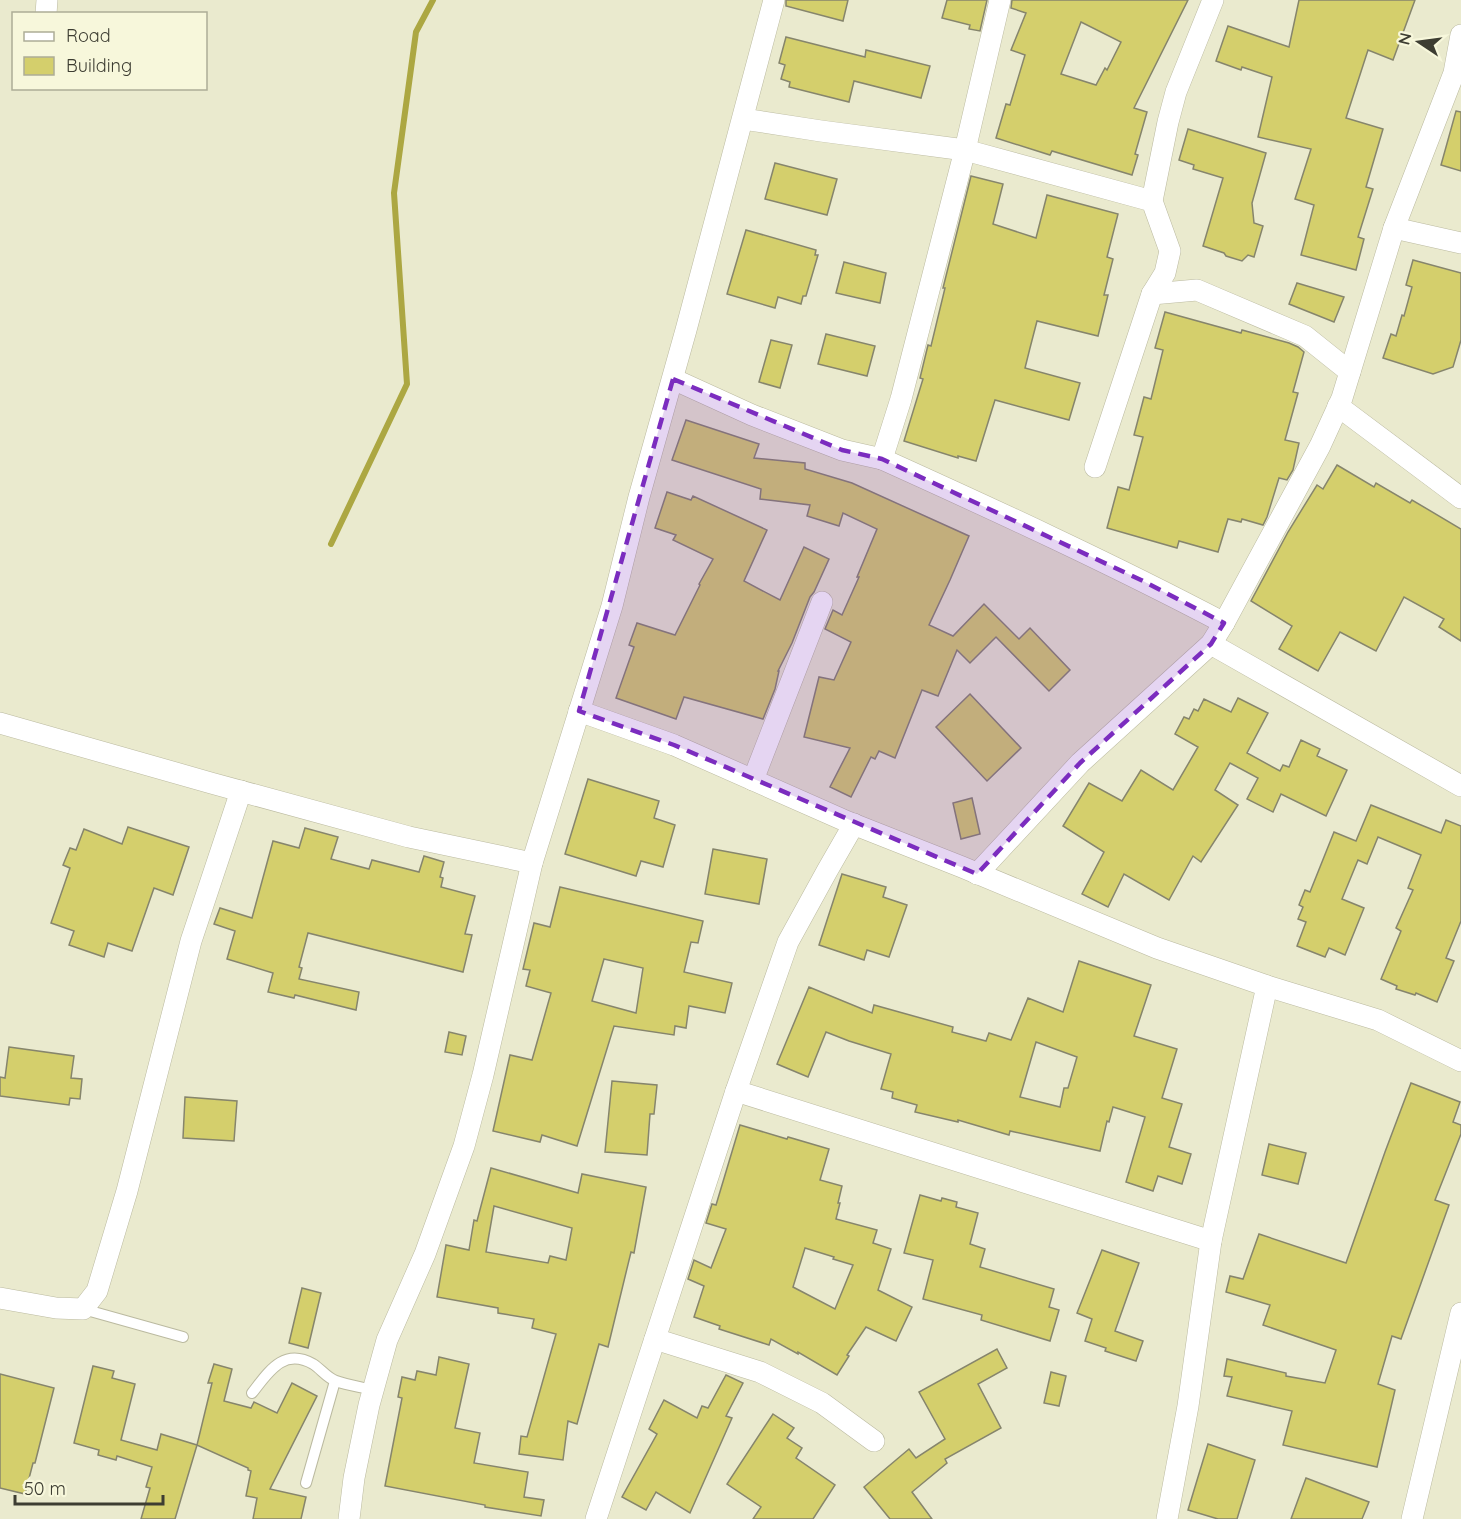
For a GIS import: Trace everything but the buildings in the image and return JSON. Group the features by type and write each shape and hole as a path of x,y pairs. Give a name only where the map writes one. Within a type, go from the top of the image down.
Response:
{"street":[{"path":"349,1519 354,1478 369,1404 387,1340 425,1254 464,1146 483,1076 532,863 612,606 639,497 673,379 774,0"},
{"path":"882,459 901,399 965,150 1000,0"},
{"path":"1095,467 1152,294 1165,273 1170,251 1152,201 1176,92 1213,0"},
{"path":"977,874 1080,763 1211,644 1224,623 1320,447 1338,406 1394,228 1454,73 1461,39"},
{"path":"743,119 965,150 1152,201"},
{"path":"1394,228 1461,243"},
{"path":"1152,294 1197,290 1305,336 1350,372"},
{"path":"673,379 753,415 842,450 882,459 1072,546 1224,623"},
{"path":"1338,406 1461,498"},
{"path":"753,780 822,602"},
{"path":"1211,644 1461,786"},
{"path":"579,711 674,745 854,824 1157,948 1267,986 1378,1020 1461,1061"},
{"path":"0,723 409,837 532,863"},
{"path":"0,1298 56,1308 83,1309 97,1291 127,1191 191,941 241,791"},
{"path":"596,1519 736,1091 788,942 854,824"},
{"path":"1167,1519 1188,1406 1211,1241 1267,986"},
{"path":"736,1091 1211,1241"},
{"path":"1412,1519 1458,1343 1461,1313"},
{"path":"655,1339 760,1372 822,1403 874,1441"}],"lane":[{"path":"83,1309 183,1337"},
{"path":"252,1393 270,1370 281,1361 294,1359 314,1365 335,1381 373,1390"},
{"path":"306,1483 335,1381"}],"highlighted area":[{"path":"673,379 842,450 882,459 1141,580 1224,623 1211,644 1080,763 977,874 674,745 579,711"}],"waterway":[{"path":"331,544 407,384 394,193 416,32 433,0"}]}
